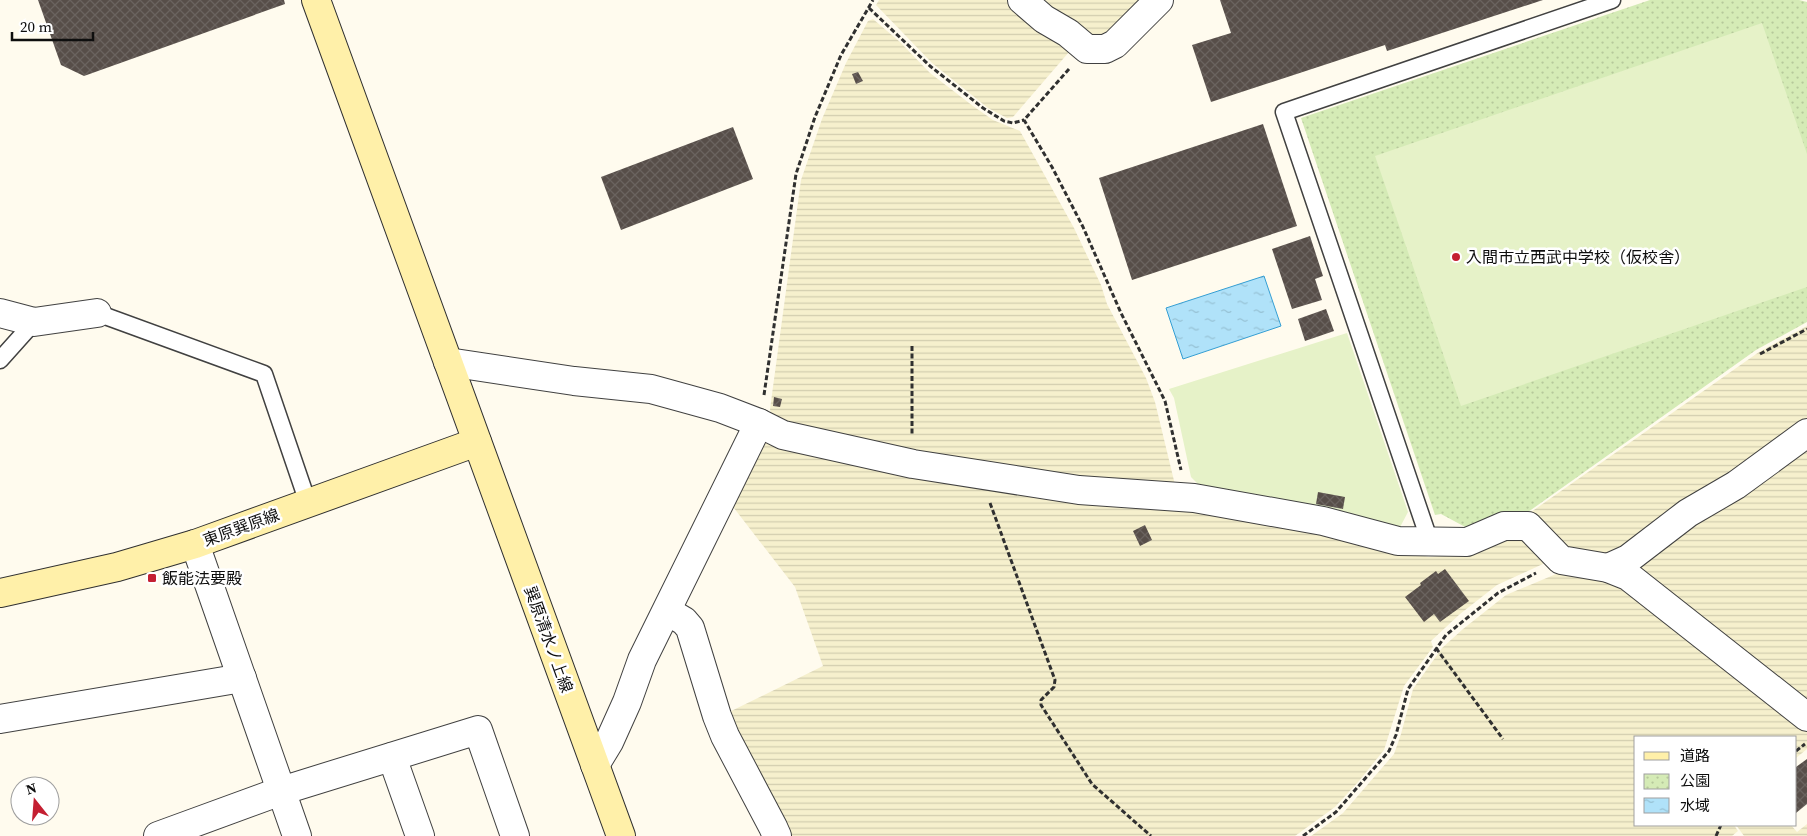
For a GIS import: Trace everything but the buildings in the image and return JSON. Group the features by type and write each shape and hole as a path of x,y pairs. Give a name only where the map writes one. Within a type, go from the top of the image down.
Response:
{"street":[{"name":"巽原清水ノ上線","path":"316,0 621,836"},
{"path":"1022,0 1044,19 1068,33 1087,49 1105,50 1114,44 1159,0"},
{"path":"0,312 34,322 98,313"},
{"path":"448,362 574,381 651,389 720,408 759,423 783,435 913,464 1079,490 1194,498 1323,521 1398,541 1467,542 1504,526 1528,526 1561,560 1608,568 1628,576 1807,717"},
{"path":"594,765 609,742 627,702 642,660 759,423"},
{"path":"1608,568 1628,559 1688,514 1736,485 1807,433"},
{"name":"東原巽原線","path":"0,593 108,569 195,544 477,442"},
{"path":"195,544 297,836"},
{"path":"667,610 684,620 690,628 725,736 777,836"},
{"path":"0,719 242,678"},
{"path":"158,836 281,791 478,730 515,836"},
{"path":"392,757 420,836"}],"lane":[{"path":"1430,542 1284,112 1612,0"},
{"path":"98,313 264,374 308,503"},
{"path":"0,360 34,322"}],"path":[{"path":"759,423 796,174 815,117 841,55 873,0"},
{"path":"869,8 930,66 983,108 1004,121 1024,120 1087,49"},
{"path":"1024,120 1052,167 1083,227 1121,313 1165,401 1184,484 1194,498"},
{"path":"1760,354 1807,329"},
{"path":"912,346 913,464"},
{"path":"984,474 984,486 998,529 1015,568 1055,680 1054,687 1041,700 1042,706 1092,784 1151,836"},
{"path":"1303,836 1336,812 1389,752 1408,689 1446,635 1498,593 1561,560"},
{"path":"1436,648 1503,739"},
{"path":"1797,750 1807,742"}],"shaded area":[{"path":"879,0 1014,0 1065,36 1069,52 1013,117 1007,118 988,108 932,63 876,5"},
{"path":"1030,0 1147,0 1104,41 1072,26"},
{"path":"873,19 900,42 930,73 973,106 993,120 1020,131 1074,228 1101,285 1107,304 1146,378 1155,402 1176,489 917,458 772,419 770,409 801,180 822,119 846,63 868,21"},
{"path":"1807,326 1807,422 1623,551 1601,557 1558,547 1524,517 1759,352"},
{"path":"759,438 1330,529 1428,557 1457,555 1503,535 1524,535 1545,563 1497,585 1460,614 1431,641 1433,647 1404,686 1384,750 1335,807 1295,836 783,836 723,715 823,666 795,587 727,499"},
{"path":"1807,445 1807,710 1630,568"},
{"path":"1568,569 1626,582 1807,724 1807,749 1797,757 1797,736 1634,736 1634,826 1735,826 1738,831 1732,836 1311,836 1343,813 1394,754 1413,689 1442,648 1506,595"},
{"path":"1807,824 1807,836 1744,836 1737,826 1792,826 1797,832"}],"green space":[{"path":"1650,0 1799,0 1807,2 1807,322 1756,350 1521,517 1469,529 1441,514 1435,515 1301,118"},
{"path":"1762,23 1807,154 1807,287 1461,406 1375,156"},
{"path":"1347,333 1408,512 1398,531 1203,489 1191,477 1174,398 1169,389"}],"water":[{"path":"1264,276 1281,326 1183,359 1166,308"}],"place":[{"name":"入間市立西武中学校（仮校舎）","path":"1456,257"},
{"name":"飯能法要殿","path":"152,578"}]}
